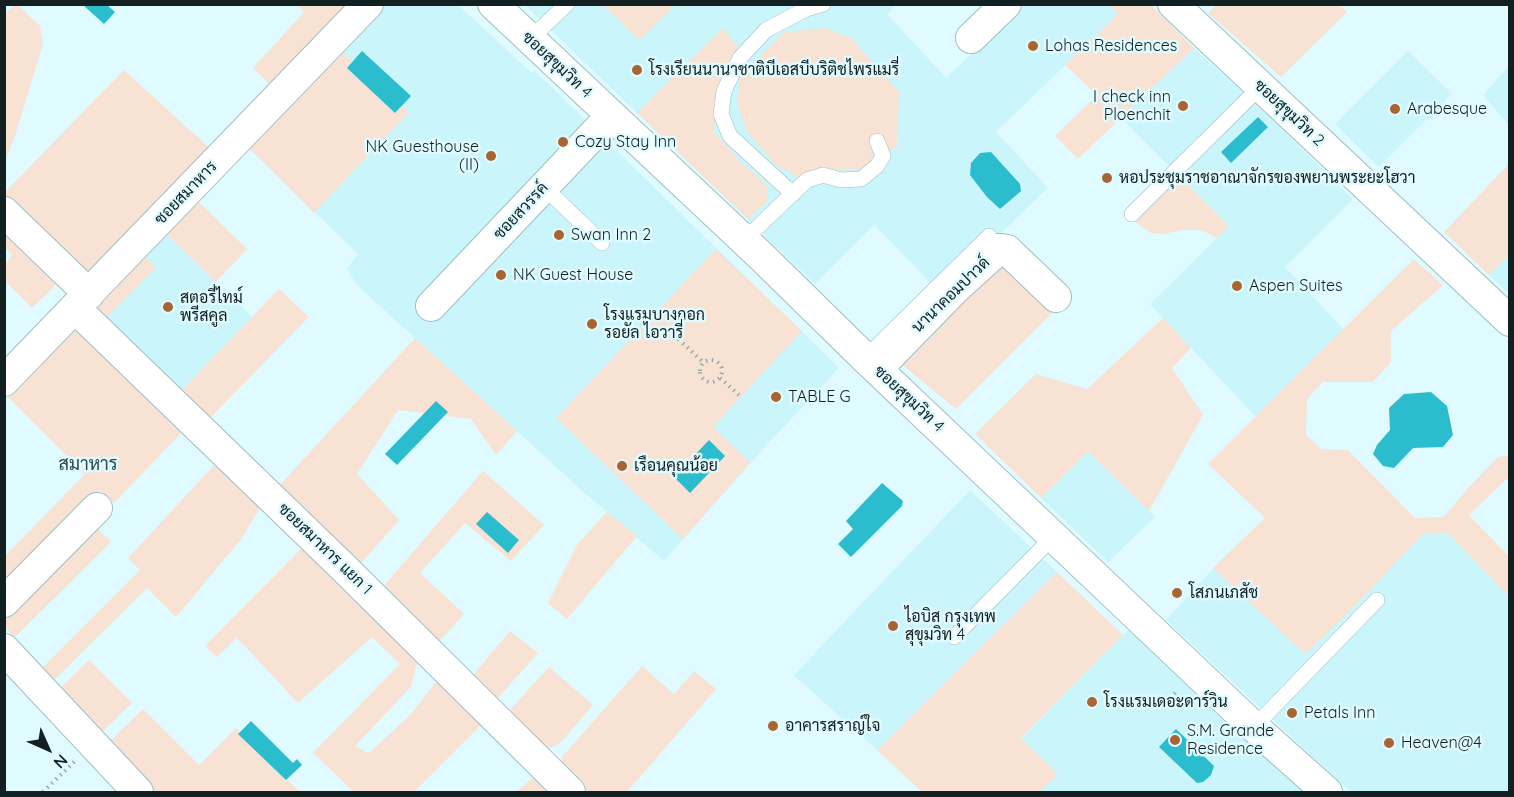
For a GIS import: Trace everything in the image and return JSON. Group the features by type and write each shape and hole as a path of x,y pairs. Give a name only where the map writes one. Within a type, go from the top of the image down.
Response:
{"street":[{"name":"ซอยสมาหาร","path":"4,381 368,4"},
{"name":"ซอยสุขุมวิท 4","path":"493,4 1254,727 1327,792"},
{"path":"971,38 1006,4"},
{"name":"ซอยสุขุมวิท 2","path":"1173,4 1509,321"},
{"name":"ซอยสวรรค์","path":"431,306 611,116"},
{"name":"ซอยสมาหาร แยก 1","path":"4,212 82,301 570,792"},
{"name":"นานาคอมปาวด์","path":"871,363 999,249 1006,250 1056,297"},
{"path":"4,602 97,508"},
{"path":"4,650 138,792"}],"lane":[{"path":"530,39 567,4"},
{"path":"793,194 730,136 721,114 724,92 740,58 766,30 806,9 823,4"},
{"path":"1132,214 1261,86"},
{"path":"744,240 807,180 824,176 841,180 861,179 877,166 883,156 877,141"},
{"path":"544,187 602,243"},
{"path":"871,363 989,236"},
{"path":"954,637 1053,537"},
{"path":"1254,727 1377,600"}],"path":[{"path":"674,335 704,363"},
{"path":"713,361 719,364 722,371 720,378 710,382 704,380 700,370 704,363 713,361"},
{"path":"720,378 739,395"},
{"path":"1162,707 1179,689"},
{"path":"43,792 92,744"}],"shaded area":[{"path":"15,4 40,26 43,44 5,161 5,15"},
{"path":"1110,4 1151,5 1194,48 1078,159 1055,136 1097,95 1065,65 1117,15"},
{"path":"297,5 354,5 275,89 253,68 304,12"},
{"path":"375,5 458,5 532,73 535,71 839,368 750,463 664,561 587,495 357,285 347,269 358,254 247,146"},
{"path":"525,5 896,5 887,14 946,78 1023,5 1128,5 996,132 1048,188 940,292 874,225 815,284"},
{"path":"603,5 675,5 639,40"},
{"path":"1216,5 1339,5 1347,12 1281,77 1208,13"},
{"path":"723,28 741,51 716,105 714,132 741,162 768,186 768,200 748,219 637,113"},
{"path":"825,28 852,39 899,92 897,146 859,169 816,169 799,177 776,165 747,132 737,103 740,77 784,32"},
{"path":"1194,48 1262,110 1353,199 1285,267 1344,330 1256,417 1150,304 1229,226 1121,118"},
{"path":"340,50 409,112 314,213 247,146"},
{"name":"Arabesque","path":"1408,51 1452,94 1379,167 1335,124"},
{"path":"1509,66 1510,121 1507,123 1483,95"},
{"path":"124,70 215,153 91,282 5,197 4,193"},
{"path":"1509,164 1509,255 1489,275 1444,232"},
{"path":"1180,177 1229,226 1217,238 1201,230 1151,233 1135,222"},
{"path":"195,198 247,249 216,282 163,231"},
{"name":"สตอรี่ไทม์ พรีสคูล","path":"163,231 252,317 177,395 94,314"},
{"path":"9,233 58,283 32,308 5,281 5,264 12,255 5,247 5,238"},
{"path":"1006,245 1064,301 956,409 893,357"},
{"path":"716,249 802,331 713,427 750,463 683,539 556,418"},
{"path":"141,252 156,267 102,323 94,314 94,301"},
{"path":"1509,255 1509,294 1489,275"},
{"path":"1414,259 1443,285 1391,331 1391,362 1373,382 1323,382 1307,399 1306,435 1321,449 1348,450 1415,518 1444,517 1498,457 1509,455 1509,477 1469,515 1509,557 1509,597 1449,534 1423,534 1344,617 1305,654 1213,568 1265,518 1208,464"},
{"path":"279,289 309,317 206,422 177,395"},
{"path":"1163,318 1191,348 1172,368 1203,415 1149,511 1088,451 1041,498 975,434 1036,374 1087,389"},
{"path":"78,322 186,428 114,503 100,490 5,588 5,556 85,474 6,395"},
{"path":"415,338 517,431 496,455 471,419 398,410 357,474 399,520 358,567 277,488"},
{"path":"1088,451 1155,517 1108,562 1041,498"},
{"path":"219,460 263,503 241,539 176,617 147,588 52,682 41,669 140,570 128,558"},
{"path":"1326,460 1407,533 1449,534 1509,597 1509,792 1351,792 1166,620 1221,560"},
{"path":"483,471 544,525 511,561 465,523 420,573 464,614 438,643 382,588"},
{"name":"ไอบิส กรุงเทพ สุขุมวิท 4","path":"970,490 1057,572 877,750 794,675"},
{"path":"607,512 637,536 567,619 548,603 577,545"},
{"path":"94,525 111,542 14,638 5,626 4,613"},
{"path":"306,544 423,660 416,666 411,687 355,746 369,753 411,714 440,677 485,721 414,792 354,792 313,753 400,664 372,637 298,703 237,638 217,657 205,646"},
{"path":"1057,572 1123,635 1021,738 1058,774 1040,792 922,792 877,750"},
{"path":"1133,625 1310,792 1040,792 1058,774 1021,739"},
{"path":"510,631 538,653 498,698 474,674"},
{"path":"89,660 132,703 99,735 58,690"},
{"path":"642,666 674,694 694,671 716,689 627,792 583,792 560,767 562,757"},
{"path":"549,667 593,705 560,743 544,751 509,711"},
{"path":"143,709 199,765 236,728 300,792 153,792 107,744"},
{"path":"540,772 561,792 516,792"}],"water":[{"path":"83,5 107,5 115,12 104,24"},
{"path":"362,51 411,96 395,113 347,68"},
{"path":"1258,117 1268,127 1231,163 1221,152"},
{"path":"991,152 1020,184 1021,191 1000,209 987,197 970,175 971,163 980,153"},
{"path":"1431,392 1447,406 1453,435 1443,447 1413,448 1394,468 1383,466 1373,454 1377,445 1390,430 1389,408 1404,394"},
{"path":"436,401 448,412 397,465 385,454"},
{"path":"709,440 725,456 690,493 674,477"},
{"path":"882,483 903,501 902,506 851,557 838,544 853,529 846,521"},
{"path":"487,512 519,540 508,553 476,524"},
{"path":"251,721 293,763 297,759 302,765 286,780 238,734"},
{"path":"1176,729 1214,766 1211,775 1203,782 1197,783 1159,747"}],"place":[{"name":"Lohas Residences","path":"1033,46"},
{"name":"โรงเรียนนานาชาติบีเอสบีบริติชไพรแมรี่","path":"637,70"},
{"name":"I check inn Ploenchit","path":"1183,106"},
{"name":"Arabesque","path":"1395,109"},
{"name":"Cozy Stay Inn","path":"563,142"},
{"name":"NK Guesthouse (II)","path":"491,156"},
{"name":"หอประชุมราชอาณาจักรของพยานพระยะโฮวา","path":"1107,178"},
{"name":"Swan Inn 2","path":"559,235"},
{"name":"NK Guest House","path":"501,275"},
{"name":"Aspen Suites","path":"1237,286"},
{"name":"สตอรี่ไทม์ พรีสคูล","path":"168,307"},
{"name":"โรงแรมบางกอก รอยัล ไอวารี่","path":"592,324"},
{"name":"TABLE G","path":"776,397"},
{"name":"เรือนคุณน้อย","path":"622,466"},
{"name":"โสภนเภสัช","path":"1177,593"},
{"name":"ไอบิส กรุงเทพ สุขุมวิท 4","path":"893,626"},
{"name":"โรงแรมเดอะดาร์วิน","path":"1092,702"},
{"name":"Petals Inn","path":"1292,713"},
{"name":"อาคารสราญ์ใจ","path":"773,726"},
{"name":"S.M. Grande Residence","path":"1175,740"},
{"name":"Heaven@4","path":"1389,743"}],"district":[{"name":"สมาหาร","path":"88,465"}]}
